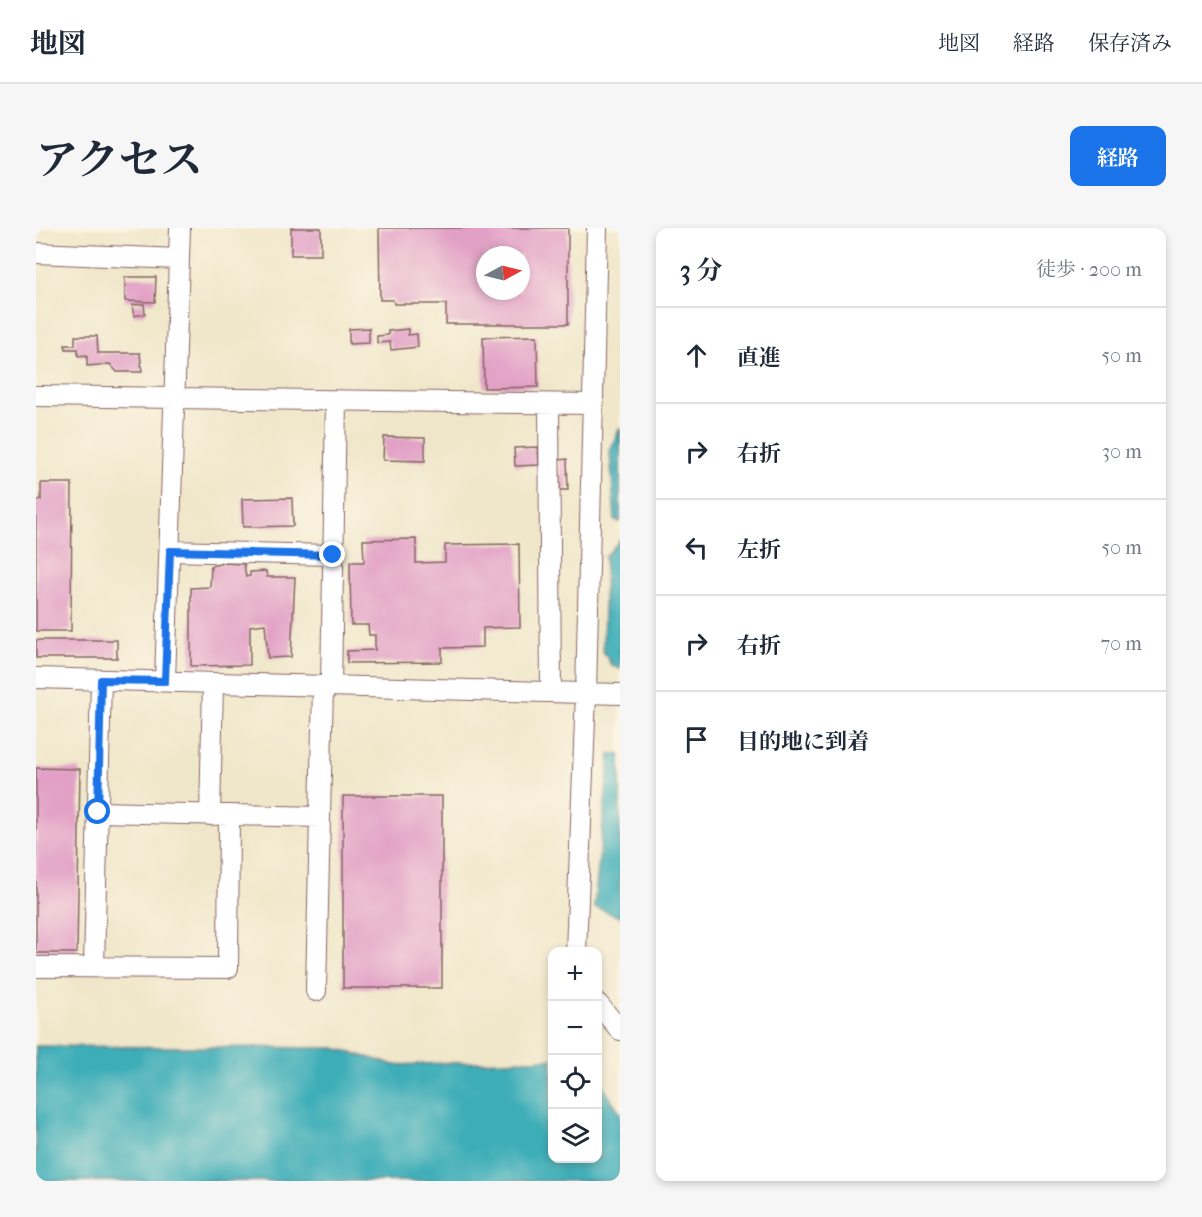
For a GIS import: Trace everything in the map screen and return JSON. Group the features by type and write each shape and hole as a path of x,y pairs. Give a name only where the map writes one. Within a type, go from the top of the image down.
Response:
{"lane":[{"path":"165,681 180,228"},
{"path":"576,947 586,693 597,228"},
{"path":"36,253 179,259"},
{"path":"36,396 592,404"},
{"path":"316,991 320,817 333,555 336,401"},
{"path":"549,404 551,692"},
{"path":"170,551 333,555"},
{"path":"36,678 620,694"},
{"path":"94,967 101,680"},
{"path":"36,967 228,968 213,683"},
{"path":"98,812 320,817"},
{"path":"602,1010 620,1030"}],"water":[{"path":"620,427 620,522 615,521 610,451"},
{"path":"620,540 620,669 612,666 603,651 605,557"},
{"path":"610,754 620,754 620,917 594,907"},
{"path":"36,1046 335,1048 395,1065 548,1059 548,1163 602,1163 602,1085 620,1113 620,1181 36,1181"}],"building":[{"path":"291,228 321,228 321,255 291,255"},
{"path":"379,228 568,228 568,324 446,324 446,304 394,304 393,300 380,300"},
{"path":"125,277 156,277 155,302 125,301"},
{"path":"144,304 145,314 134,316 132,305"},
{"path":"369,328 369,343 349,344 349,329"},
{"path":"408,329 408,335 417,334 418,347 391,350 390,342 377,343 377,336 388,335 388,331"},
{"path":"75,336 97,336 98,353 140,353 142,372 117,372 110,364 87,366 87,355 78,356 78,349 66,349 65,345 75,345"},
{"path":"537,336 538,387 484,388 483,337"},
{"path":"384,437 425,438 425,461 383,460"},
{"path":"538,447 539,465 515,466 514,448"},
{"path":"567,459 568,490 560,490 559,460"},
{"path":"41,483 72,483 71,631 36,631 36,500 41,500"},
{"path":"292,498 293,526 243,527 242,499"},
{"path":"416,539 416,563 445,562 445,545 519,544 520,627 483,628 483,647 442,648 442,662 347,663 347,651 375,650 375,635 369,635 368,625 351,625 350,562 364,562 363,540"},
{"path":"224,563 244,564 246,577 250,576 250,572 266,571 267,577 295,577 291,657 268,658 265,624 250,626 250,665 191,666 191,588 210,587 211,566"},
{"path":"36,640 117,640 117,658 36,658"},
{"path":"36,768 80,769 77,953 36,953"},
{"path":"343,796 442,796 442,988 343,988"}],"route":[{"path":"98,812 101,680 165,681 170,551 333,555"}]}
